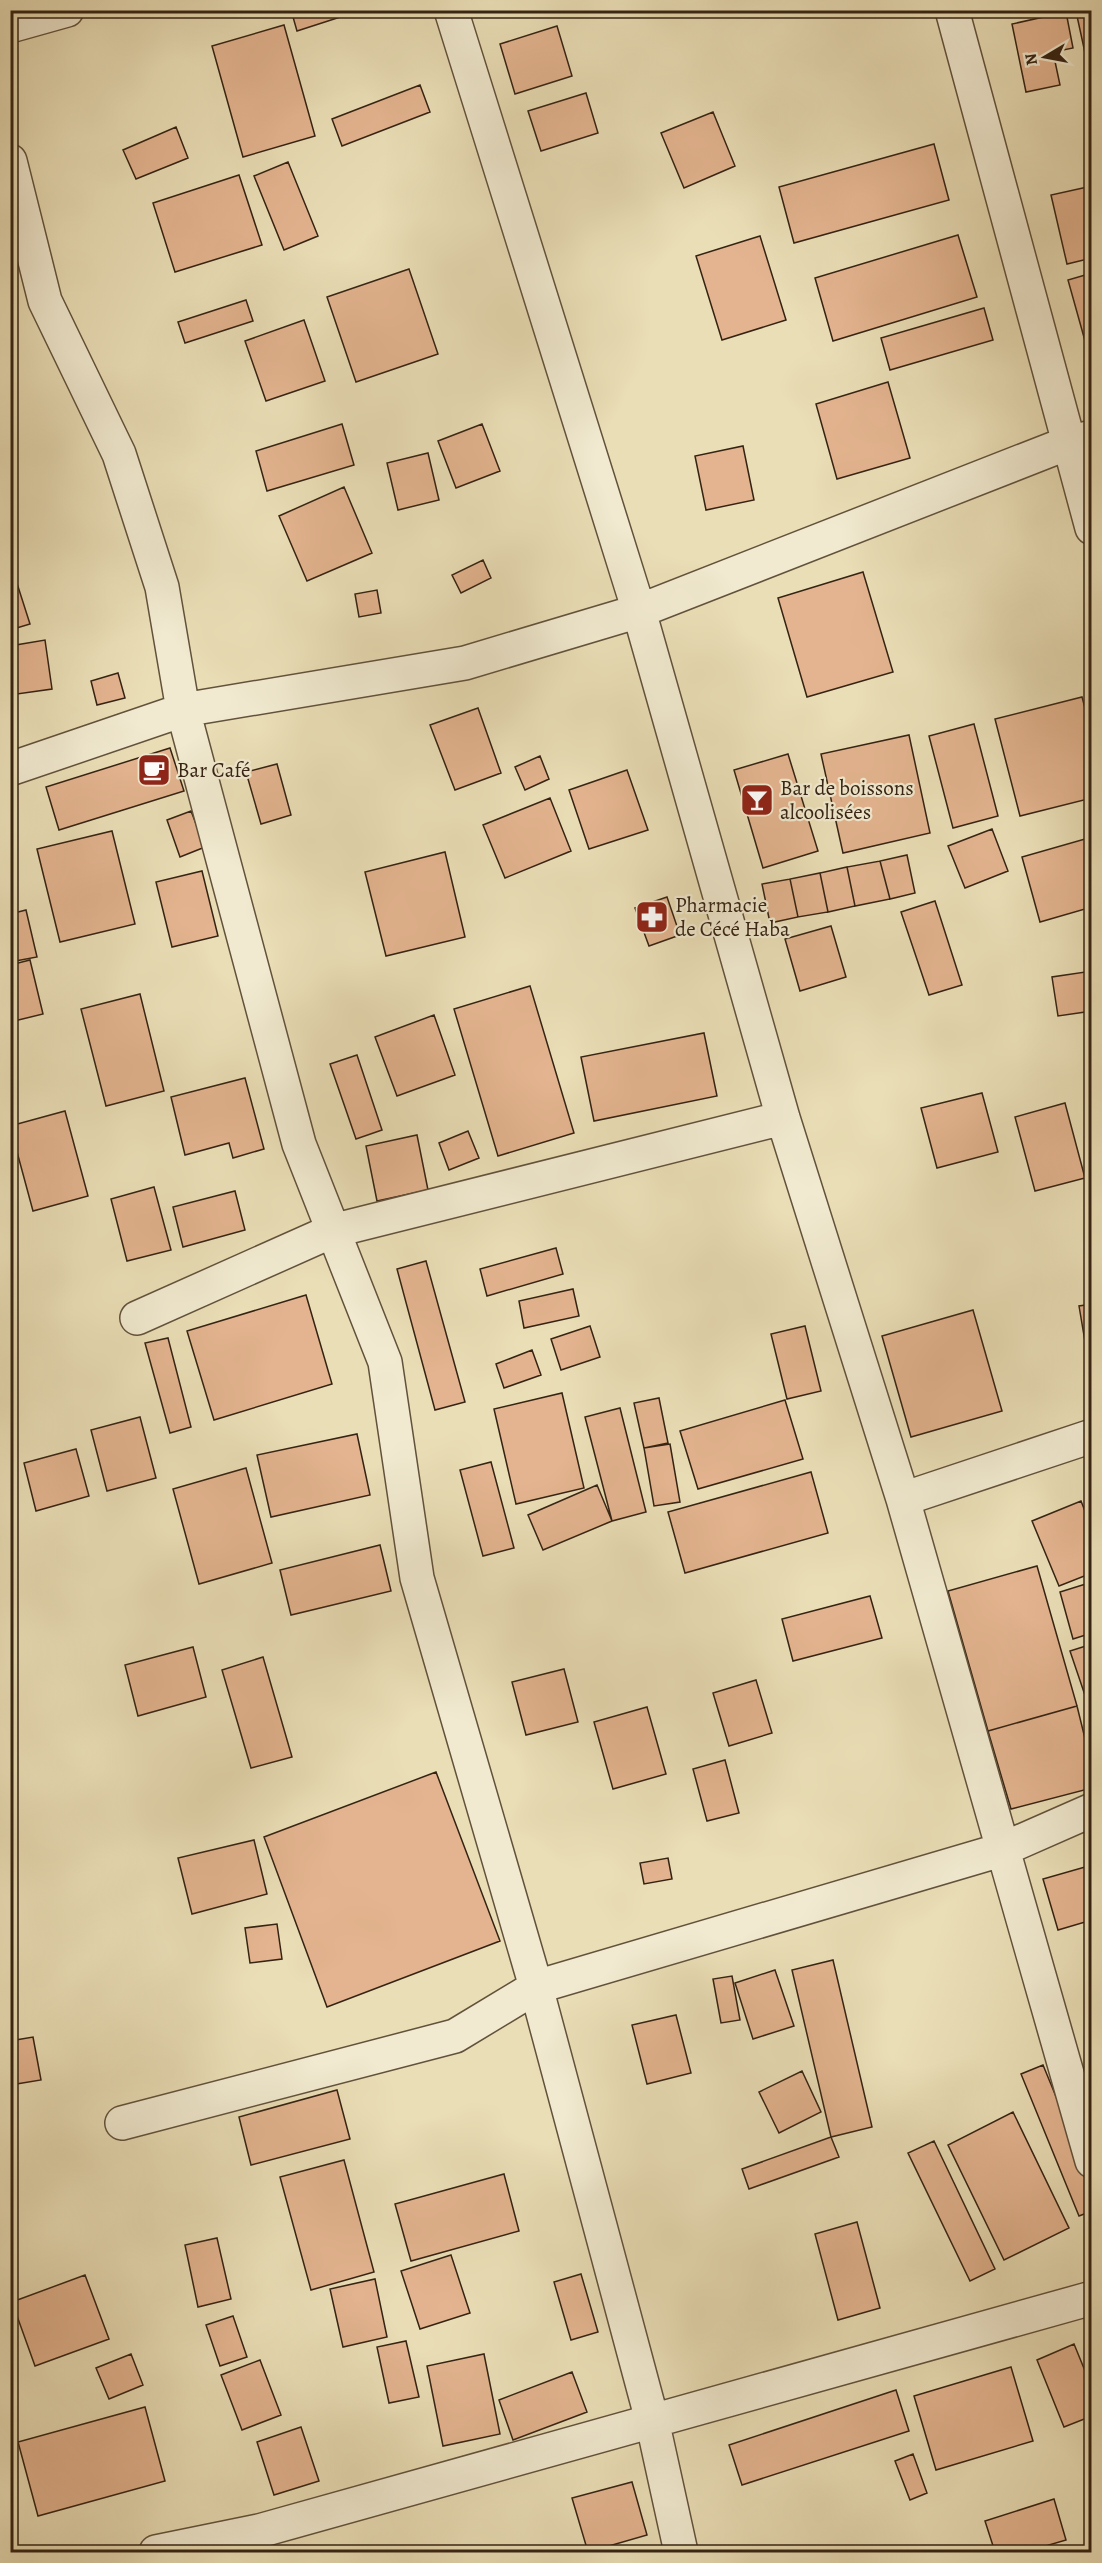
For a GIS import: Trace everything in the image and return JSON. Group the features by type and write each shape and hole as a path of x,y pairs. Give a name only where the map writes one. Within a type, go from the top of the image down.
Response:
{"street":[{"path":"10,26 67,10"},
{"path":"451,10 639,611 783,1118 903,1499 1001,1850 1092,2161"},
{"path":"952,10 1080,440 1092,528"},
{"path":"10,161 45,301 119,454 162,587 183,710 299,1144 385,1362 417,1578 536,1987 652,2420 681,2553"},
{"path":"10,769 183,710 465,663 639,611 1080,440"},
{"path":"137,1318 332,1231 783,1118"},
{"path":"903,1499 1092,1436"},
{"path":"122,2123 455,2037 536,1987 1001,1850 1092,1810"},
{"path":"156,2553 260,2531 1092,2298"}],"building":[{"path":"291,10 362,10 297,31"},
{"path":"1066,12 1073,48 1053,52 1060,85 1026,92 1012,24"},
{"path":"1092,13 1092,85 1077,16"},
{"path":"284,25 315,136 243,157 212,46"},
{"path":"557,26 572,76 515,94 500,44"},
{"path":"420,85 430,112 342,146 332,119"},
{"path":"586,93 598,133 541,151 528,111"},
{"path":"713,112 735,166 684,188 661,133"},
{"path":"176,127 188,158 136,179 123,150"},
{"path":"934,144 949,200 794,243 779,187"},
{"path":"288,162 318,236 284,250 254,176"},
{"path":"239,175 262,245 175,272 153,203"},
{"path":"1092,186 1092,258 1067,264 1051,195"},
{"path":"958,235 977,297 833,341 815,278"},
{"path":"760,236 786,320 722,340 696,256"},
{"path":"409,269 438,354 356,382 327,297"},
{"path":"1092,273 1092,366 1068,280"},
{"path":"246,300 253,321 185,343 178,322"},
{"path":"984,308 993,340 890,370 881,338"},
{"path":"304,320 325,381 266,401 245,341"},
{"path":"888,382 910,458 837,479 816,404"},
{"path":"342,424 354,465 267,491 256,451"},
{"path":"482,424 500,471 456,488 438,441"},
{"path":"743,446 754,500 706,510 695,456"},
{"path":"428,453 439,500 398,510 387,463"},
{"path":"344,487 372,553 307,581 279,516"},
{"path":"483,560 491,578 461,593 452,575"},
{"path":"863,572 893,672 807,697 778,598"},
{"path":"14,574 30,624 10,630 10,575"},
{"path":"377,590 381,613 359,617 355,594"},
{"path":"45,640 52,689 10,695 10,646"},
{"path":"118,673 125,698 97,705 91,681"},
{"path":"1082,697 1092,734 1092,798 1020,816 995,719"},
{"path":"478,708 501,773 455,790 430,725"},
{"path":"974,724 998,816 953,828 929,736"},
{"path":"909,735 930,833 843,853 821,754"},
{"path":"170,748 184,791 59,830 46,787"},
{"path":"788,754 818,851 763,868 734,770"},
{"path":"540,756 549,779 525,790 515,767"},
{"path":"277,764 291,815 261,824 246,772"},
{"path":"627,770 648,830 589,849 569,790"},
{"path":"550,798 571,851 505,878 483,825"},
{"path":"191,811 205,847 180,857 167,820"},
{"path":"992,829 1008,871 965,888 948,846"},
{"path":"112,831 135,924 60,942 37,849"},
{"path":"1092,837 1092,907 1040,922 1022,857"},
{"path":"445,852 465,937 386,956 365,872"},
{"path":"907,855 915,893 890,899 880,861"},
{"path":"880,861 890,899 855,906 847,867"},
{"path":"847,867 855,906 828,912 820,873"},
{"path":"202,871 218,936 172,947 156,882"},
{"path":"820,873 828,912 798,917 790,879"},
{"path":"790,879 798,917 770,923 762,884"},
{"path":"667,897 680,935 649,946 635,908"},
{"path":"935,901 962,985 929,995 901,912"},
{"path":"26,910 37,957 10,962 10,914"},
{"path":"831,926 846,977 800,991 785,939"},
{"path":"30,960 43,1014 10,1022 10,965"},
{"path":"1092,971 1092,1011 1058,1016 1052,977"},
{"path":"530,986 574,1133 498,1156 454,1009"},
{"path":"140,994 164,1091 106,1106 81,1009"},
{"path":"434,1015 455,1075 397,1096 375,1037"},
{"path":"704,1033 717,1096 594,1121 581,1057"},
{"path":"357,1055 382,1130 356,1139 330,1064"},
{"path":"245,1078 264,1149 233,1158 229,1143 185,1155 171,1097"},
{"path":"982,1093 998,1152 937,1168 921,1108"},
{"path":"1065,1103 1085,1178 1035,1191 1015,1117"},
{"path":"65,1111 88,1196 33,1211 10,1126"},
{"path":"468,1131 479,1158 449,1170 439,1143"},
{"path":"417,1135 428,1190 377,1201 366,1146"},
{"path":"154,1187 171,1250 127,1261 111,1199"},
{"path":"235,1191 245,1230 183,1247 173,1207"},
{"path":"556,1248 563,1274 487,1296 480,1269"},
{"path":"426,1261 465,1402 435,1410 397,1269"},
{"path":"573,1289 579,1316 524,1328 519,1301"},
{"path":"306,1295 332,1384 214,1420 187,1331"},
{"path":"1092,1304 1092,1377 1091,1377 1079,1306"},
{"path":"973,1310 1002,1411 911,1437 882,1336"},
{"path":"590,1326 600,1357 561,1370 551,1339"},
{"path":"805,1326 821,1391 787,1399 771,1334"},
{"path":"168,1338 191,1427 170,1433 145,1343"},
{"path":"532,1350 541,1375 504,1388 496,1364"},
{"path":"562,1393 584,1488 516,1504 494,1409"},
{"path":"659,1398 668,1443 644,1448 634,1403"},
{"path":"785,1400 803,1459 698,1489 680,1431"},
{"path":"620,1408 646,1512 612,1521 585,1417"},
{"path":"140,1417 156,1478 107,1491 91,1430"},
{"path":"357,1434 370,1495 271,1517 257,1455"},
{"path":"670,1444 680,1502 654,1506 644,1448"},
{"path":"76,1449 89,1496 36,1511 24,1463"},
{"path":"491,1462 514,1548 483,1556 460,1470"},
{"path":"246,1468 272,1563 199,1584 173,1489"},
{"path":"811,1472 828,1533 685,1573 668,1512"},
{"path":"597,1485 612,1521 543,1550 528,1515"},
{"path":"1081,1501 1092,1529 1092,1573 1059,1586 1032,1521"},
{"path":"380,1545 391,1591 291,1615 280,1570"},
{"path":"1037,1566 1077,1706 988,1731 948,1591"},
{"path":"1092,1582 1092,1633 1073,1639 1060,1592"},
{"path":"870,1596 882,1638 793,1661 782,1619"},
{"path":"1092,1644 1092,1716 1070,1651"},
{"path":"193,1647 206,1697 138,1716 125,1665"},
{"path":"263,1657 292,1757 251,1768 222,1670"},
{"path":"564,1669 578,1722 526,1735 512,1682"},
{"path":"756,1680 772,1733 729,1746 713,1693"},
{"path":"1077,1706 1092,1767 1092,1788 1011,1809 988,1731"},
{"path":"647,1707 666,1774 613,1789 594,1722"},
{"path":"725,1760 739,1813 707,1821 693,1769"},
{"path":"436,1772 500,1941 327,2007 264,1837"},
{"path":"254,1840 267,1894 192,1914 178,1858"},
{"path":"668,1858 672,1879 644,1884 640,1863"},
{"path":"1092,1865 1092,1920 1058,1930 1043,1879"},
{"path":"277,1924 282,1959 250,1963 245,1928"},
{"path":"833,1960 872,2127 831,2137 792,1970"},
{"path":"775,1970 794,2026 753,2039 735,1983"},
{"path":"732,1976 740,2020 721,2023 713,1979"},
{"path":"676,2015 691,2073 647,2084 632,2025"},
{"path":"33,2037 41,2080 10,2085 10,2041"},
{"path":"1043,2065 1092,2184 1092,2211 1079,2216 1021,2074"},
{"path":"802,2071 821,2112 779,2133 759,2092"},
{"path":"337,2090 350,2139 251,2165 239,2117"},
{"path":"1013,2112 1069,2228 1004,2260 948,2145"},
{"path":"831,2137 839,2157 749,2189 742,2169"},
{"path":"934,2141 995,2269 970,2281 908,2153"},
{"path":"344,2160 374,2272 311,2290 280,2177"},
{"path":"504,2174 519,2231 411,2261 395,2204"},
{"path":"857,2222 880,2308 838,2320 815,2234"},
{"path":"217,2238 231,2299 198,2307 185,2245"},
{"path":"451,2255 470,2313 420,2329 401,2271"},
{"path":"581,2274 598,2332 571,2340 554,2282"},
{"path":"85,2275 109,2339 35,2366 12,2302"},
{"path":"375,2279 387,2337 343,2347 330,2289"},
{"path":"233,2316 247,2357 220,2366 206,2325"},
{"path":"406,2341 419,2397 389,2403 377,2347"},
{"path":"1074,2344 1092,2388 1092,2416 1064,2427 1037,2360"},
{"path":"131,2354 143,2385 109,2399 96,2368"},
{"path":"484,2354 500,2434 443,2446 427,2366"},
{"path":"260,2360 281,2415 242,2430 221,2375"},
{"path":"1011,2367 1033,2441 936,2470 914,2396"},
{"path":"572,2372 587,2412 513,2440 499,2400"},
{"path":"896,2390 909,2431 742,2485 729,2445"},
{"path":"145,2407 165,2481 38,2516 18,2442"},
{"path":"301,2427 319,2481 274,2495 257,2442"},
{"path":"913,2454 927,2493 910,2500 895,2461"},
{"path":"632,2482 647,2535 588,2552 572,2498"},
{"path":"1054,2499 1066,2540 1025,2552 995,2552 985,2521"}],"place":[{"name":"Bar Café","path":"154,770"},
{"name":"Bar de boissons alcoolisées","path":"757,800"},
{"name":"Pharmacie de Cécé Haba","path":"652,917"}]}
